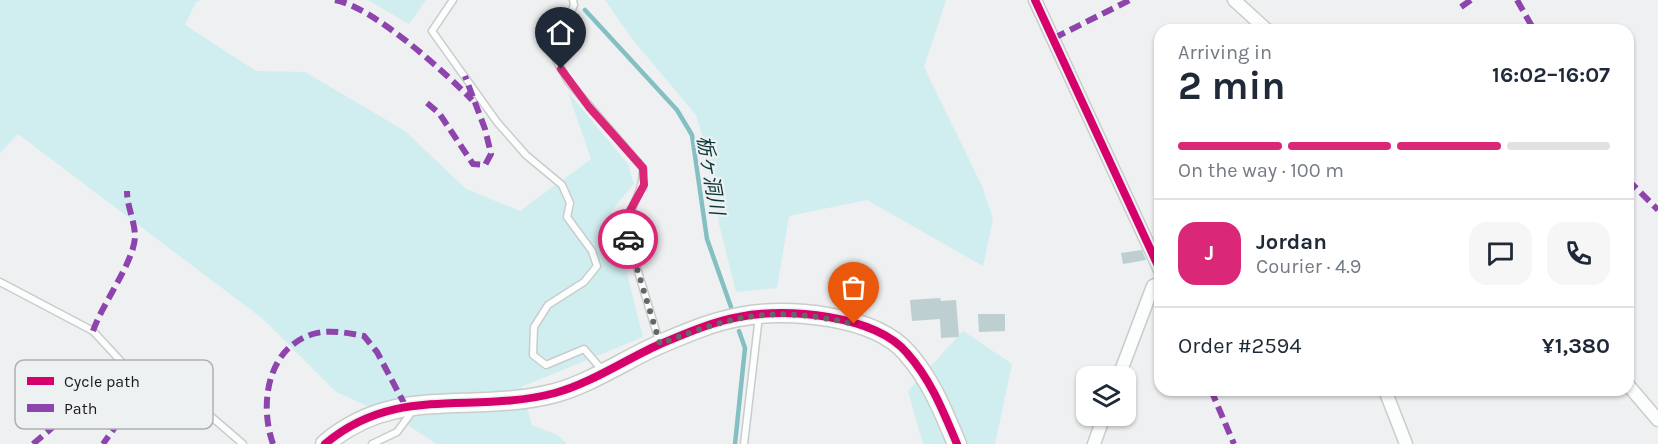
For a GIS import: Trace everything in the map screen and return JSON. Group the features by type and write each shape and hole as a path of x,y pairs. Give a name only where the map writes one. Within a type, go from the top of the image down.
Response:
{"street":[{"path":"1035,0 1154,257"},
{"path":"1234,0 1260,24"},
{"path":"1123,366 1154,286"},
{"path":"325,444 361,418 405,405 523,399 556,393 660,344 711,324 759,315 794,314 875,329 906,351 935,390 957,444"},
{"path":"1634,393 1658,420"},
{"path":"1387,396 1406,444"},
{"path":"1094,444 1100,426"}],"lane":[{"path":"453,0 432,30 497,122 526,155 562,185 570,203 567,217 592,251 597,266 584,282 548,306 534,327 533,355 546,365 584,349 603,371"},
{"path":"573,0 574,5 554,56 568,81 643,168 644,185 626,218 627,235 660,344"},
{"path":"0,282 93,331 120,360"},
{"path":"744,444 759,315"},
{"path":"372,444 397,432 416,406"},
{"path":"213,418 243,444"}],"shaded area":[{"path":"0,0 201,0 196,2 185,25 256,71 305,72 405,131 466,189 520,211 591,159 568,92 628,164 634,184 611,211 643,337 521,387 532,425 557,435 567,444 436,444 402,421 336,392 263,319 18,134 0,153"},
{"path":"368,0 426,0 409,24"},
{"path":"605,0 946,0 924,67 982,186 993,219 983,266 867,200 789,216 777,288 736,292 719,224 712,170 696,115 633,40"},
{"path":"963,331 1012,364 995,444 923,444 908,391"}],"building":[{"path":"1142,250 1146,260 1123,264 1121,253"},
{"path":"940,298 941,301 956,300 959,337 941,338 940,319 912,321 910,300"},
{"path":"978,314 1005,314 1005,331 979,332"}],"waterway":[{"name":"栃ヶ洞川","path":"585,10 677,110 692,135 707,239 731,307"},
{"name":"栃ヶ洞川","path":"735,444 745,348 739,331"}],"marked path":[{"path":"335,0 351,5 388,27 426,57 472,100"},
{"path":"1054,38 1130,0"},
{"path":"1461,7 1471,0"},
{"path":"1517,0 1531,24"},
{"path":"427,103 439,113 473,164 485,165 491,154 485,129 465,76"},
{"path":"1634,186 1658,210"},
{"path":"93,331 124,271 133,247 135,231 127,191"},
{"path":"273,444 267,412 270,379 285,351 298,341 313,334 332,332 364,336 377,352 405,405"},
{"path":"1214,396 1234,444"},
{"path":"33,444 51,429"},
{"path":"103,444 114,429"}],"cycle path":[{"path":"1035,0 1154,257"},
{"path":"325,444 352,425 380,413 408,407 494,402 555,393 581,384 658,345 698,329 739,317 780,313 804,314 852,322 892,340 907,353 923,374 936,396 957,444"}],"way so far":[{"path":"628,239 660,344 711,324 740,316 794,314 854,324"}],"route":[{"path":"561,69 589,107 643,168 644,185 626,218 628,239"}]}
